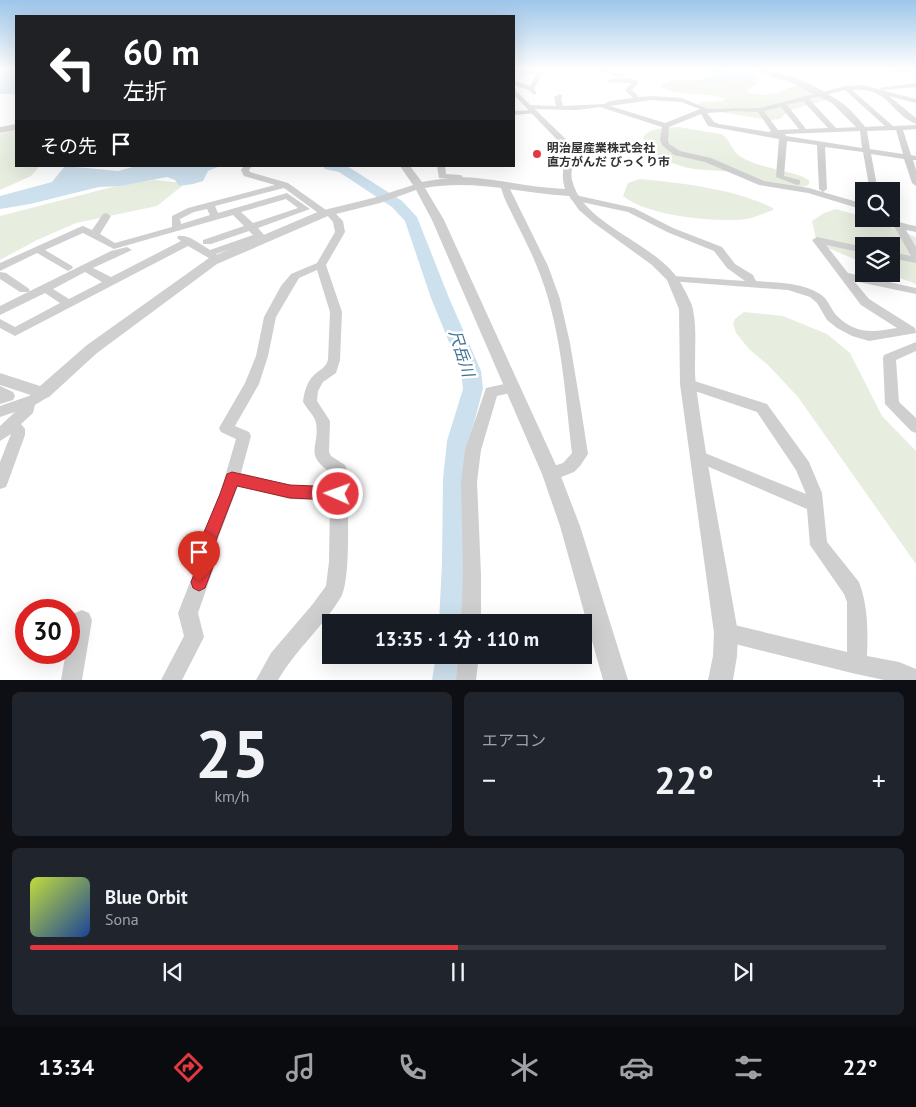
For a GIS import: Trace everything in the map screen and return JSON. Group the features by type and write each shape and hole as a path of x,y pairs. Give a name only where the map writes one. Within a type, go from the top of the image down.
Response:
{"street":[{"path":"524,101 570,147 572,154 567,169 567,179 574,196 598,221 656,262 673,279 686,309 688,384 726,633 725,656 720,680"},
{"path":"533,109 535,101"},
{"path":"558,101 560,107"},
{"path":"606,106 610,103 631,101"},
{"path":"684,101 704,110 711,124 718,126 912,157"},
{"path":"797,101 760,110 704,110 675,120 666,126 664,140 666,145 677,153 708,160 762,183 809,191 855,204"},
{"path":"807,101 834,130"},
{"path":"833,101 864,129 873,182"},
{"path":"862,101 895,128 912,157 916,183"},
{"path":"890,101 916,122"},
{"path":"782,104 804,131"},
{"path":"515,112 560,107 606,106 666,126"},
{"path":"902,110 916,109"},
{"path":"760,110 777,134 780,177 855,199"},
{"path":"0,130 15,127"},
{"path":"777,134 804,131 916,127"},
{"path":"822,143 823,189"},
{"path":"171,680 194,637 188,613 205,567 202,556 228,494 244,436 226,428 252,384 262,356 270,317 287,286 295,276 321,265 340,232 338,221 327,212 285,185 247,174 248,167"},
{"path":"406,167 438,220 514,387 551,474 570,526 616,680"},
{"path":"441,167 442,176 458,177 462,181"},
{"path":"174,232 215,255 327,212 376,201 419,186 462,181 504,185 574,196 631,210 670,230 718,249 731,266 749,277 751,283"},
{"path":"174,232 175,218 191,210 285,185"},
{"path":"504,185 547,278 558,316 567,364 580,454 575,462 562,471 551,474"},
{"path":"0,301 68,268 119,248 174,232 215,216 287,196 304,209 207,242"},
{"path":"210,205 215,216"},
{"path":"0,412 34,400 92,348 215,255 260,236 234,211"},
{"path":"94,235 106,216"},
{"path":"191,224 207,242 215,255"},
{"path":"900,226 916,229"},
{"path":"900,227 916,256"},
{"path":"24,290 1,273 17,262 16,259 83,229 147,263"},
{"path":"855,248 817,240 865,302 912,331"},
{"path":"0,323 15,332 189,241"},
{"path":"0,310 115,253 119,248"},
{"path":"37,250 68,268"},
{"path":"900,257 916,260"},
{"path":"266,680 278,660 319,612 335,589 338,562 339,470 326,461 322,452 323,421 310,402 311,391 318,379 331,370 334,360 336,312 321,265"},
{"path":"86,268 110,282"},
{"path":"843,275 916,292"},
{"path":"673,279 789,287 814,295 822,301 831,317 841,325 869,337 912,331"},
{"path":"45,288 69,304"},
{"path":"916,346 889,358 892,404 916,427"},
{"path":"2,384 43,392"},
{"path":"0,399 8,396 2,384"},
{"path":"688,384 762,408 803,467 814,493 818,545 852,589 856,602 858,639 856,664"},
{"path":"471,614 469,482 473,450 491,392 514,387"},
{"path":"6,430 28,409 28,402"},
{"path":"0,482 18,434 18,429 6,430"},
{"path":"700,457 815,505"},
{"path":"232,478 290,492 338,494"},
{"path":"71,680 82,620"},
{"path":"726,633 831,660 899,672 916,679"},
{"path":"466,680 468,664"}],"shaded area":[{"path":"823,101 794,109 780,119 770,120 707,110 699,105 699,102"},
{"path":"678,127 721,134 741,157 763,166 801,176 809,180 809,184 794,188 773,184 734,172 684,167 645,150 643,137 650,131"},
{"path":"15,130 15,167 39,167 31,176 0,190 0,134"},
{"path":"640,179 691,185 725,192 758,201 773,208 773,210 747,219 734,220 682,217 648,209 623,196 628,183"},
{"path":"154,180 181,183 182,186 157,206 76,223 37,240 0,260 0,216 116,186"},
{"path":"836,209 855,214 855,227 890,227 916,237 916,284 900,278 900,237 855,237 855,259 828,248 816,239 812,221 824,213"},
{"path":"744,312 783,316 827,334 850,353 882,416 916,451 916,564 798,397 768,365 749,349 736,333 733,323"}],"water":[{"path":"64,167 118,171 132,167 218,167 208,171 203,181 193,184 179,186 175,180 167,177 121,186 99,187 30,204 0,209 0,196 52,182"}],"waterway":[{"name":"尺岳川","path":"334,167 343,169 397,204 412,220 440,298 471,371 473,389 458,441 455,479 454,614"},
{"name":"尺岳川","path":"448,680 450,664"}],"place":[{"name":"明治屋産業株式会社 直方がんだ びっくり市","path":"537,154"}],"route":[{"path":"199,582 205,567 202,556 228,494 232,478 290,492 338,494"}]}
